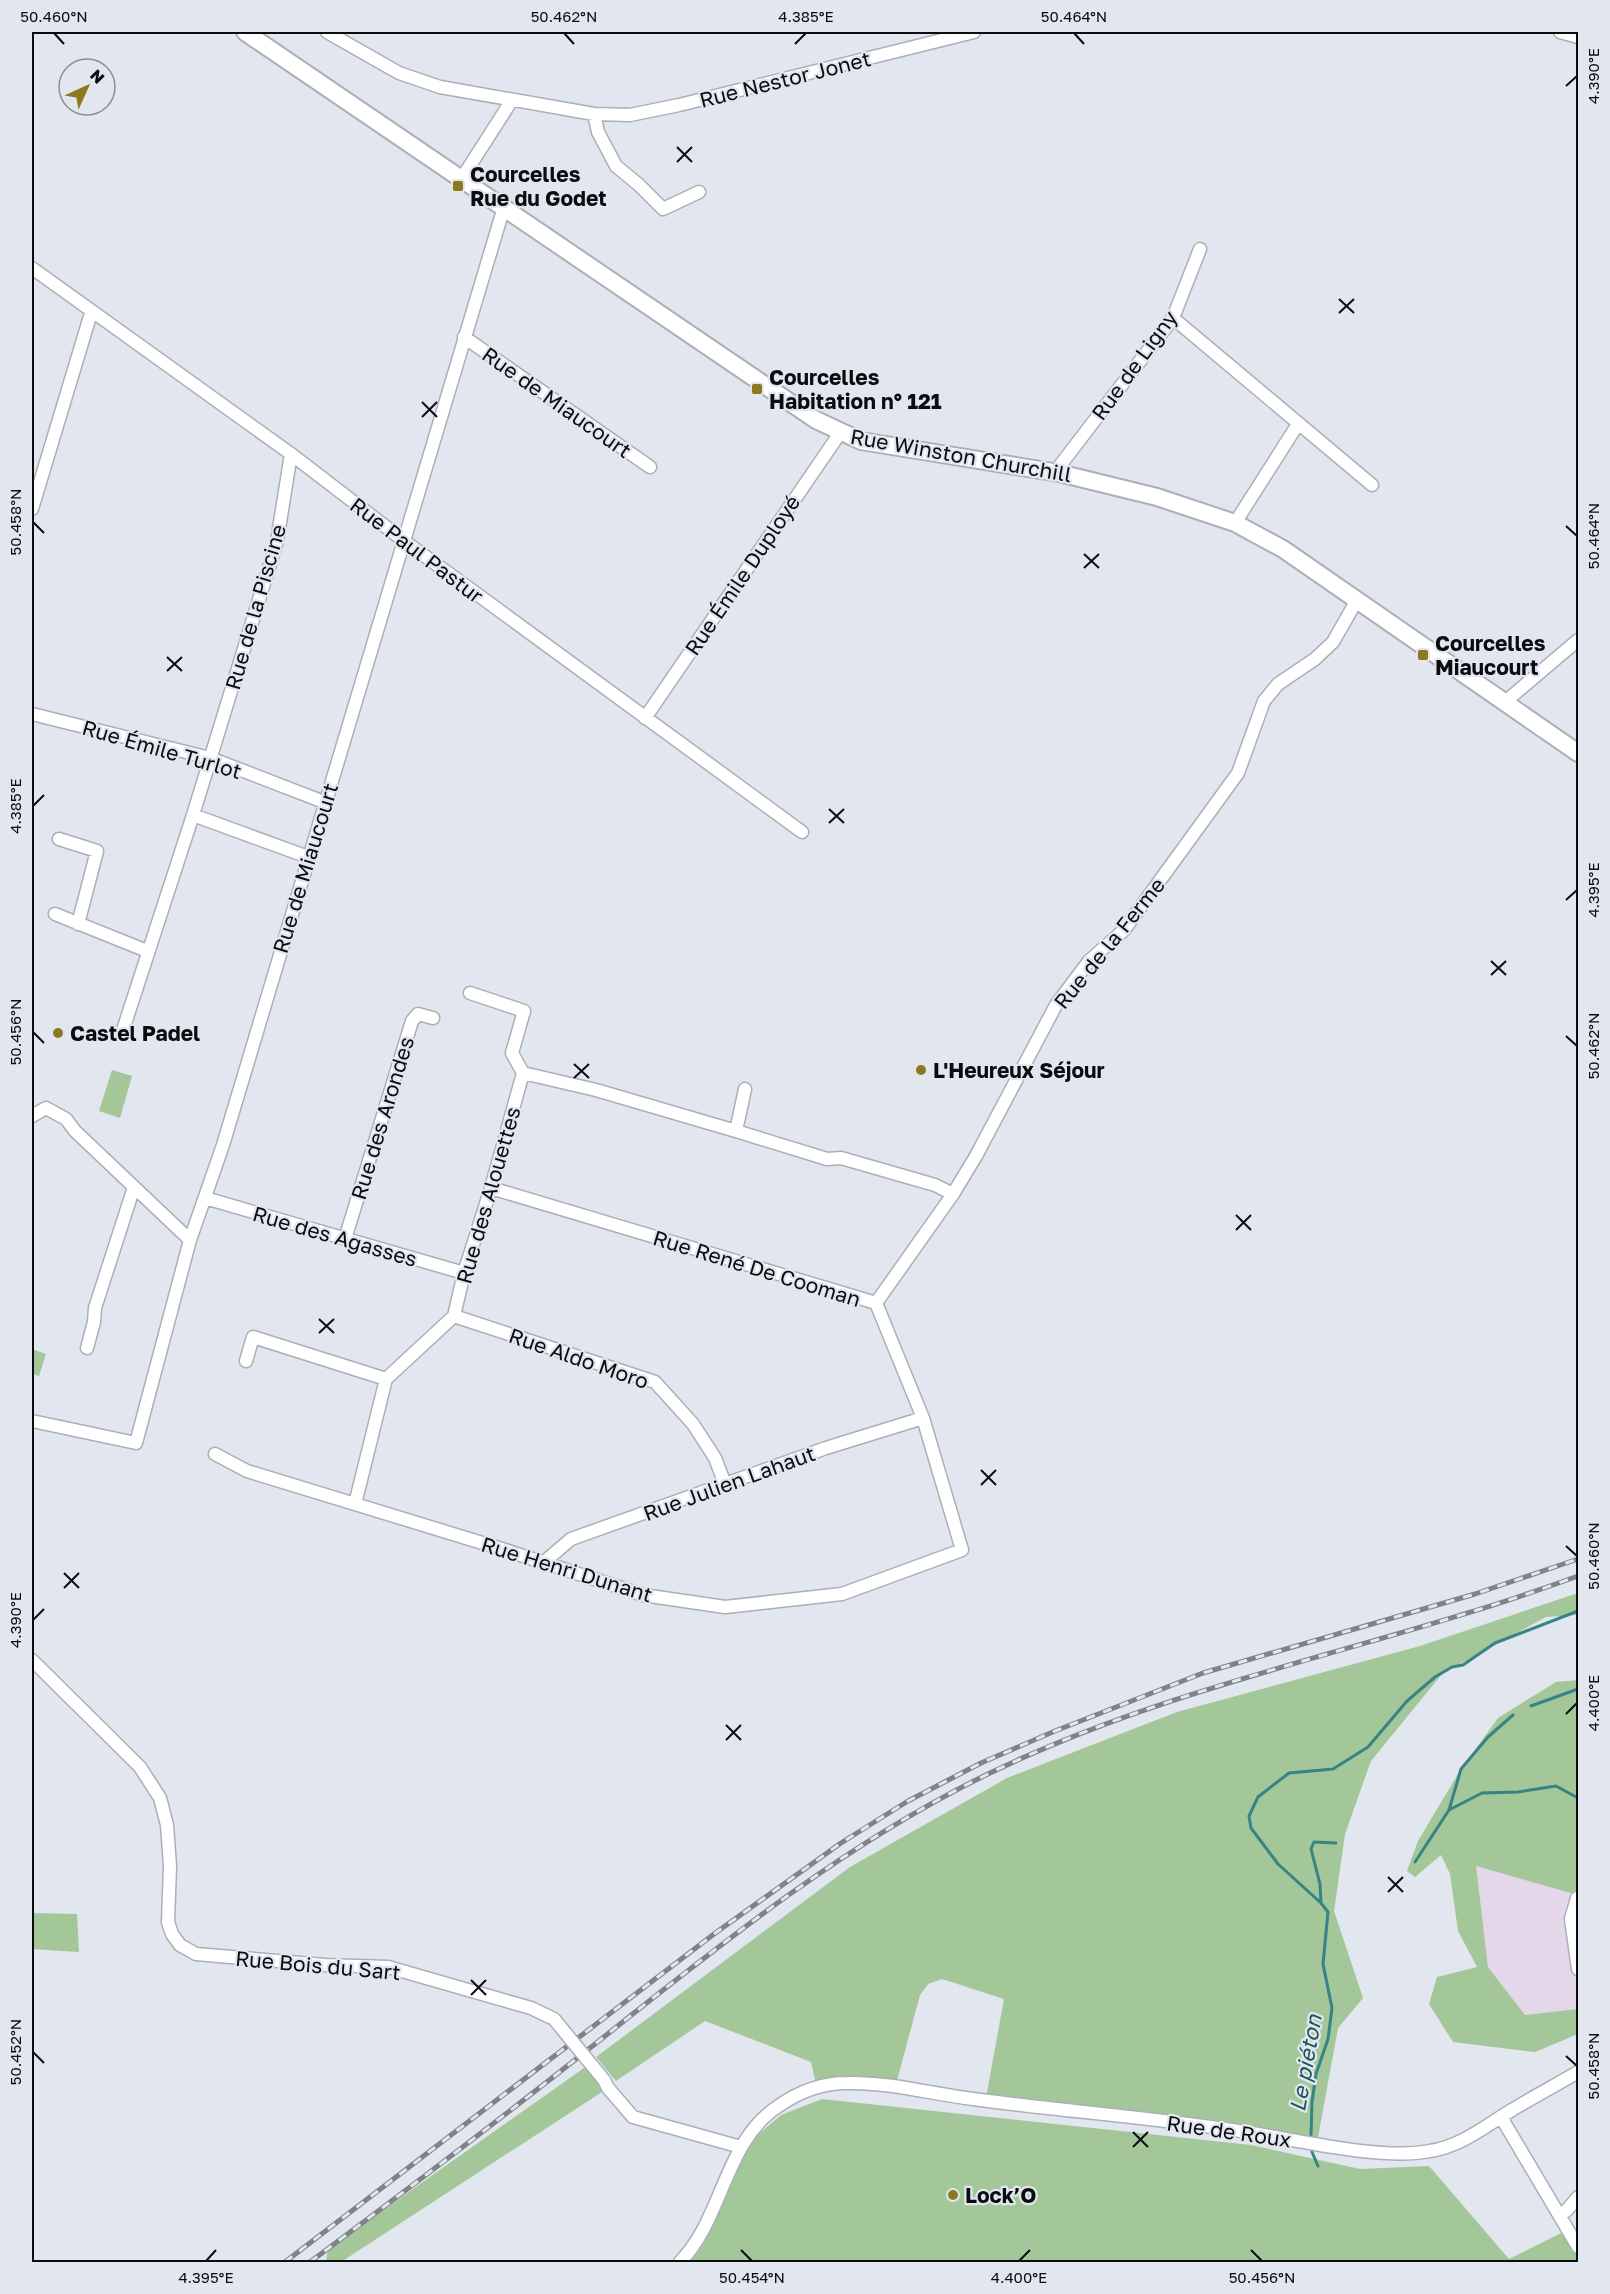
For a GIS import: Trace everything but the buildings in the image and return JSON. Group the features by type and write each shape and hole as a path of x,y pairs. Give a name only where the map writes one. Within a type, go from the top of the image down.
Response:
{"main road":[{"name":"Rue Winston Churchill","path":"246,32 816,420 840,433 861,441 1055,472 1157,497 1235,523 1283,549 1578,753"}],"street":[{"name":"Rue Nestor Jonet","path":"327,32 399,73 440,87 594,114 630,115 974,32"},
{"path":"1560,32 1578,37"},
{"path":"462,178 512,100"},
{"path":"594,114 598,132 616,166 663,209 699,192"},
{"name":"Rue de Miaucourt","path":"32,1421 136,1443 190,1240 206,1198 504,207"},
{"name":"Rue de Ligny","path":"1055,472 1173,318 1200,249"},
{"name":"Rue Paul Pastur","path":"32,268 291,454 403,540 802,832"},
{"path":"32,509 92,313"},
{"path":"1173,318 1372,485"},
{"name":"Rue de Miaucourt","path":"464,338 650,467"},
{"path":"1235,523 1298,424"},
{"name":"Rue Émile Duployé","path":"645,718 840,433"},
{"name":"Rue de la Piscine","path":"123,1030 193,815 277,541 291,454"},
{"name":"Rue de la Ferme","path":"876,1303 953,1194 976,1156 1056,1005 1089,961 1124,930 1238,773 1264,700 1278,684 1315,659 1333,642 1357,600"},
{"path":"1505,702 1578,640"},
{"name":"Rue Émile Turlot","path":"32,714 210,758 324,802"},
{"path":"193,815 308,857"},
{"path":"59,839 97,851 78,924"},
{"path":"55,914 147,951"},
{"path":"470,993 524,1011 512,1053 523,1073 596,1090 827,1159 842,1158 935,1185 953,1194"},
{"name":"Rue des Arondes","path":"345,1239 412,1021 418,1014 433,1018"},
{"name":"Rue des Alouettes","path":"454,1316 464,1273 491,1188 523,1073"},
{"path":"735,1131 745,1089"},
{"path":"32,1116 46,1108 66,1119 75,1131 190,1240"},
{"path":"87,1348 95,1308 134,1186"},
{"name":"Rue René De Cooman","path":"491,1188 876,1303 923,1418 962,1550"},
{"name":"Rue des Agasses","path":"206,1198 464,1273"},
{"path":"355,1504 386,1379 454,1316"},
{"name":"Rue Aldo Moro","path":"454,1316 655,1382 693,1424 715,1458 724,1484"},
{"path":"246,1361 253,1337 386,1379"},
{"name":"Rue Julien Lahaut","path":"543,1563 571,1539 724,1484 923,1418"},
{"name":"Rue Henri Dunant","path":"215,1454 247,1471 643,1595 725,1607 842,1594 962,1550"},
{"name":"Rue Bois du Sart","path":"32,1660 140,1767 160,1798 167,1825 170,1866 168,1922 172,1934 180,1945 196,1954 325,1965 387,1967 531,2008 554,2019 633,2116 741,2147"},
{"path":"1577,1898 1571,1919 1578,1969"},
{"name":"Rue de Roux","path":"680,2262 690,2251 709,2218 741,2147 756,2123 783,2103 811,2089 845,2082 1225,2128 1352,2149 1404,2154 1450,2146 1468,2138 1578,2072"},
{"path":"1501,2117 1578,2247"},
{"path":"1560,2215 1568,2210 1578,2197"}],"shaded area":[{"path":"1475,1865 1578,1895 1578,2009 1525,2015 1488,1967"}],"green space":[{"path":"112,1070 132,1076 120,1118 99,1111"},
{"path":"32,1349 46,1354 39,1376 32,1374"},
{"path":"1578,1593 1578,1615 1546,1617 1442,1674 1371,1761 1345,1834 1334,1911 1363,1998 1338,2028 1317,2143 1200,2120 998,2095 986,2098 1004,1999 942,1979 928,1984 920,1995 895,2088 816,2084 811,2062 705,2021 616,2081 596,2057 850,1867 1007,1778 1177,1712 1420,1646"},
{"path":"1578,1680 1578,1895 1476,1866 1488,1967 1525,2015 1578,2009 1578,2034 1535,2052 1453,2042 1429,2004 1437,1977 1477,1967 1458,1931 1450,1874 1441,1855 1415,1877 1407,1871 1418,1841 1461,1769 1498,1718 1556,1682"},
{"path":"32,1913 77,1914 79,1952 32,1949"},
{"path":"591,2063 608,2088 341,2262 326,2262 328,2249"},
{"path":"822,2099 1251,2145 1360,2169 1429,2166 1509,2259 1567,2230 1578,2249 1578,2262 689,2262 708,2229 747,2144 781,2115"}],"waterway":[{"path":"1321,1903 1278,1864 1251,1828 1249,1816 1258,1797 1289,1773 1333,1769 1368,1747 1407,1701 1435,1677 1452,1667 1463,1665 1495,1643 1578,1611"},
{"path":"1531,1706 1578,1689"},
{"path":"1449,1810 1461,1769 1488,1737 1513,1715"},
{"name":"Le piéton","path":"1415,1862 1449,1810 1482,1793 1518,1792 1556,1786 1578,1798"},
{"name":"Le piéton","path":"1311,2135 1316,2074 1328,2039 1332,2008 1323,1964 1328,1912 1321,1903 1320,1884 1311,1849 1314,1842 1336,1843"},
{"name":"Le piéton","path":"1312,2152 1318,2166"}],"railway":[{"path":"285,2262 714,1934 841,1843 908,1801 981,1763 1055,1731 1203,1673 1475,1594 1578,1559"},
{"path":"310,2262 486,2129 733,1936 831,1866 934,1802 988,1774 1059,1742 1132,1714 1430,1624 1578,1576"}],"place":[{"name":"Courcelles Rue du Godet","path":"458,186"},
{"name":"Courcelles Habitation n° 121","path":"757,389"},
{"name":"Courcelles Miaucourt","path":"1423,655"},
{"name":"Castel Padel","path":"58,1033"},
{"name":"L'Heureux Séjour","path":"921,1070"},
{"name":"Lock’O","path":"953,2195"}]}
